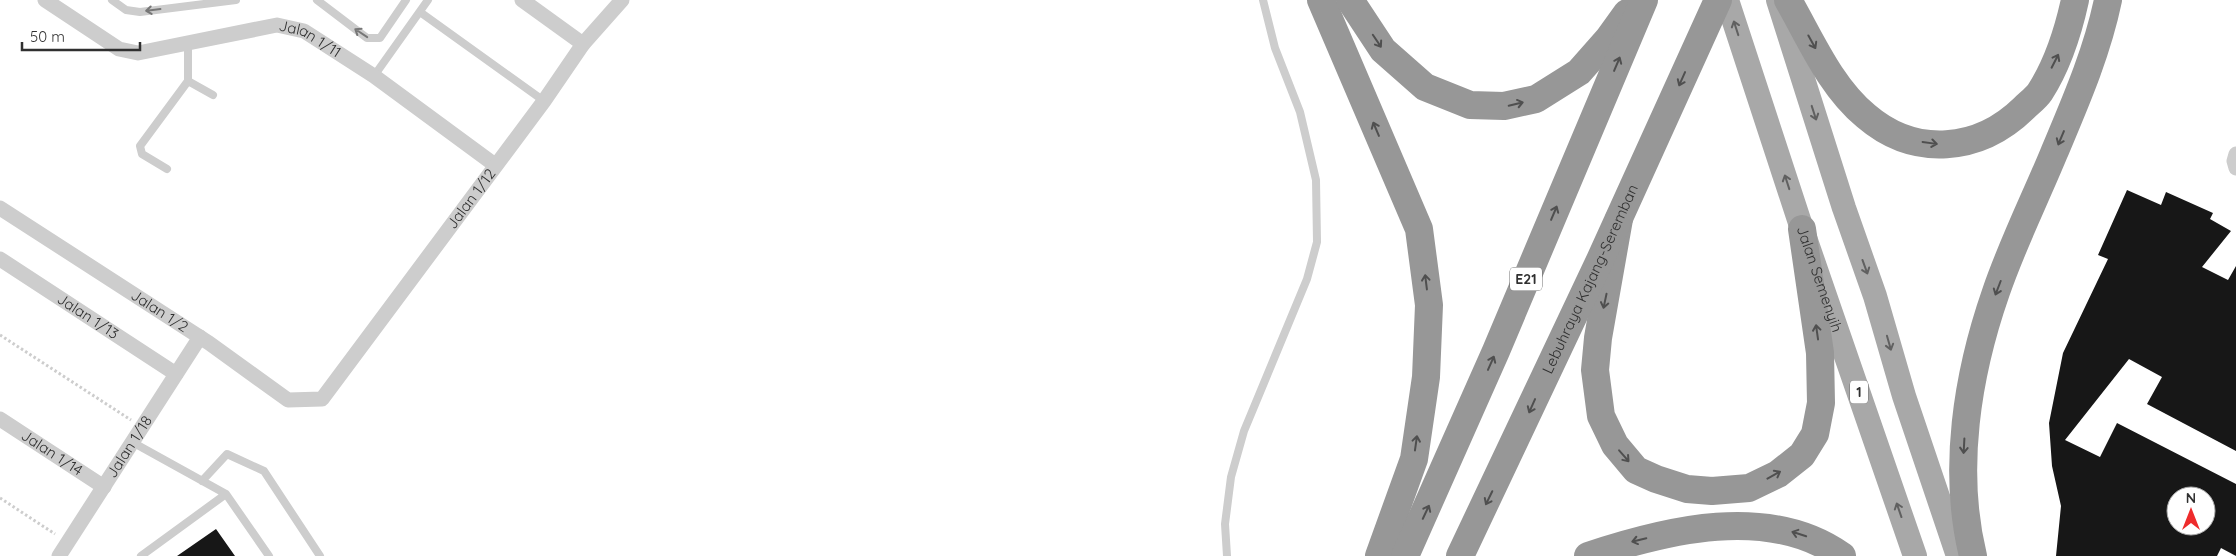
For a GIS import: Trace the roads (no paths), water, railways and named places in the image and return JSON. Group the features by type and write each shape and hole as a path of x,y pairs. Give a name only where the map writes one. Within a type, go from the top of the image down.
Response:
{"highway":[{"path":"1321,0 1419,229 1429,305 1426,377 1414,459 1379,556"},
{"path":"1350,0 1383,50 1425,87 1470,105 1504,106 1536,99 1579,72 1609,38 1636,0"},
{"name":"E21","path":"1405,556 1496,351 1644,0"},
{"name":"Lebuhraya Kajang-Seremban","path":"1460,556 1619,219 1718,0"},
{"path":"1788,0 1838,88 1867,117 1896,136 1932,145 1972,141 2009,122 2039,92 2068,36 2075,0"},
{"path":"1973,556 1968,536 1963,478 1966,417 1978,356 1996,292 2080,93 2098,44 2108,0"},
{"path":"1619,219 1598,338 1595,370 1601,416 1615,445 1636,470 1686,489 1712,491 1749,488 1778,474 1802,455 1815,434 1821,403 1820,353 1802,229"},
{"path":"1588,556 1628,542 1692,528 1718,527 1760,528 1796,532 1827,545 1842,556"}],"main road":[{"name":"Jalan Semenyih","path":"1727,0 1802,229 1915,556"},
{"path":"1778,0 1844,208 1875,296 1904,396 1958,556"}],"street":[{"name":"Jalan 1/11","path":"45,0 119,49 138,53 278,25 304,31 374,76 496,165"},
{"path":"522,0 583,44"},
{"name":"Jalan 1/12","path":"322,399 544,100 583,44 622,0"},
{"path":"2236,154 2234,161 2236,168"},
{"name":"Jalan 1/2","path":"0,208 200,337 288,400 322,399"},
{"name":"Jalan 1/13","path":"0,259 176,374"},
{"name":"Jalan 1/18","path":"59,556 200,337"},
{"name":"Jalan 1/14","path":"0,419 104,487"}],"lane":[{"path":"112,0 126,10 140,12 236,0"},
{"path":"317,0 367,38 380,38 406,0"},
{"path":"374,76 428,0"},
{"path":"1227,556 1226,524 1231,477 1244,431 1307,279 1318,242 1316,180 1300,112 1275,48 1263,0"},
{"path":"420,12 544,100"},
{"path":"167,169 142,154 140,146 188,81 188,44"},
{"path":"188,81 213,95"},
{"path":"132,442 226,494 269,556"},
{"path":"202,481 227,454 264,471 320,556"},
{"path":"141,556 226,494"}]}
